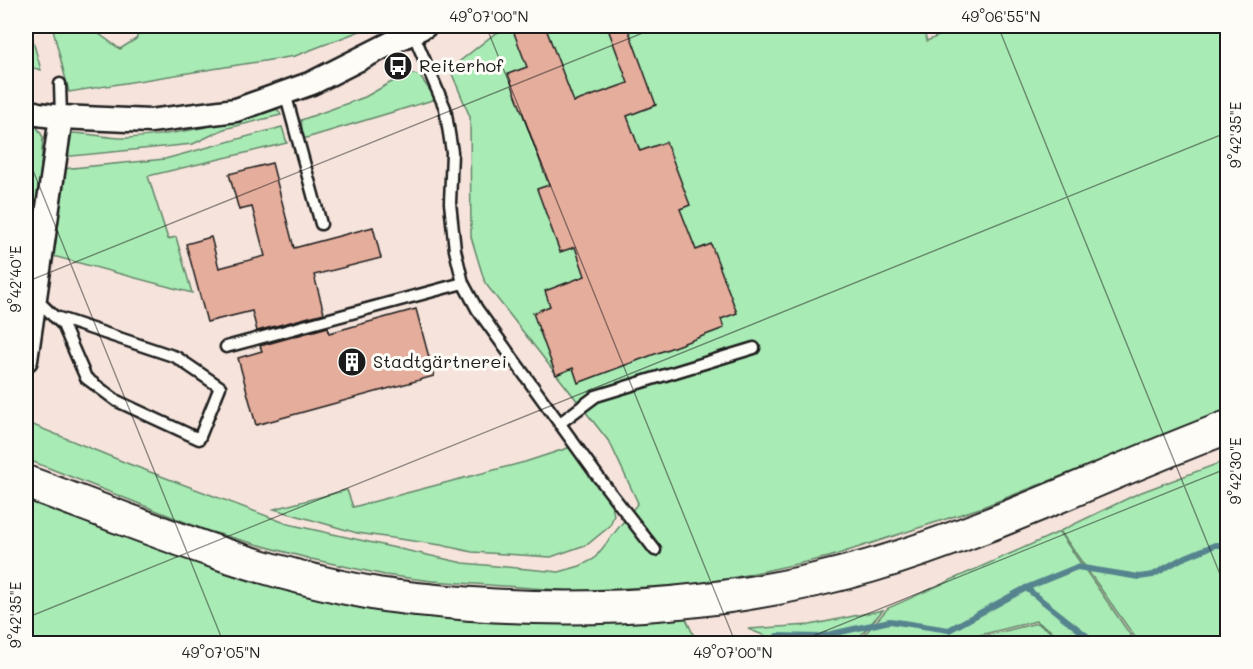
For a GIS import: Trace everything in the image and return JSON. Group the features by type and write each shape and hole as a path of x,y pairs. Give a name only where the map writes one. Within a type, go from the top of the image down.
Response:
{"main road":[{"path":"26,482 186,542 280,571 372,593 501,606 628,607 747,593 808,582 871,566 987,524 1227,427"}],"street":[{"path":"26,111 61,117 150,121 236,110 312,83 419,29"},
{"path":"26,360 61,117"}],"lane":[{"path":"419,29 446,108 452,152 450,203 455,250 463,283 477,309 599,478 655,550"},
{"path":"60,84 61,117"},
{"path":"285,93 321,224"},
{"path":"226,348 463,283"},
{"path":"35,298 53,316 63,325 86,378 117,401 199,439 220,387 176,357 53,316"},
{"path":"560,423 596,396 754,348"}],"green space":[{"path":"26,26 29,26 41,70 26,66"},
{"path":"52,26 88,26 120,49 136,39 142,26 235,28 237,26 373,26 295,56 69,92"},
{"path":"510,26 922,26 927,41 961,26 1227,26 1227,411 980,508 829,557 727,579 686,585 574,591 432,581 385,575 311,559 208,531 26,459 26,422 288,524 463,563 559,572 594,559 638,503 610,443 485,283 471,237 470,117 450,69 493,35"},
{"path":"412,74 419,75 436,99 303,139 301,120 365,97 397,79"},
{"path":"277,109 281,115 224,129 193,144 62,157 68,133 120,138 166,134 203,128"},
{"path":"26,124 37,127 43,137 40,179 26,268"},
{"path":"282,127 287,143 148,176 168,239 176,237 192,293 49,255 62,169 165,159"},
{"path":"571,447 612,506 614,515 610,526 588,544 551,557 472,552 441,545 357,533 274,509 347,490 353,507 525,462"},
{"path":"1227,460 1227,643 1139,643 1060,531 1139,493"},
{"path":"26,493 107,531 220,566 683,612 697,643 26,644"},
{"path":"1059,532 1136,643 1070,643 1036,621 960,640 891,640 888,643 857,643 888,608"},
{"path":"883,610 854,643 783,643 748,629 810,625"},
{"path":"1037,623 1068,643 889,643 961,642"}],"building":[{"path":"534,26 545,26 574,102 628,83 607,26 627,26 656,105 627,116 640,151 666,142 690,205 680,209 696,250 711,244 737,313 721,319 724,328 578,383 573,368 556,375 533,313 550,306 545,291 585,276 575,247 560,252 537,189 549,185 508,74 527,67 514,33"},
{"path":"272,163 294,248 373,227 381,258 314,275 324,313 257,331 252,311 207,322 186,244 211,237 219,268 265,256 252,207 239,210 229,174"},
{"name":"Stadtgärtnerei","path":"416,309 434,376 256,425 238,358 262,351 260,346 328,327 329,333"}],"waterway":[{"path":"777,636 818,637 890,621 949,630 1026,588 1077,567 1139,577 1153,575 1181,559 1215,545 1228,545"},
{"path":"1026,588 1097,644"}],"place":[{"name":"Reiterhof","path":"398,66"},
{"name":"Stadtgärtnerei","path":"352,362"}]}
